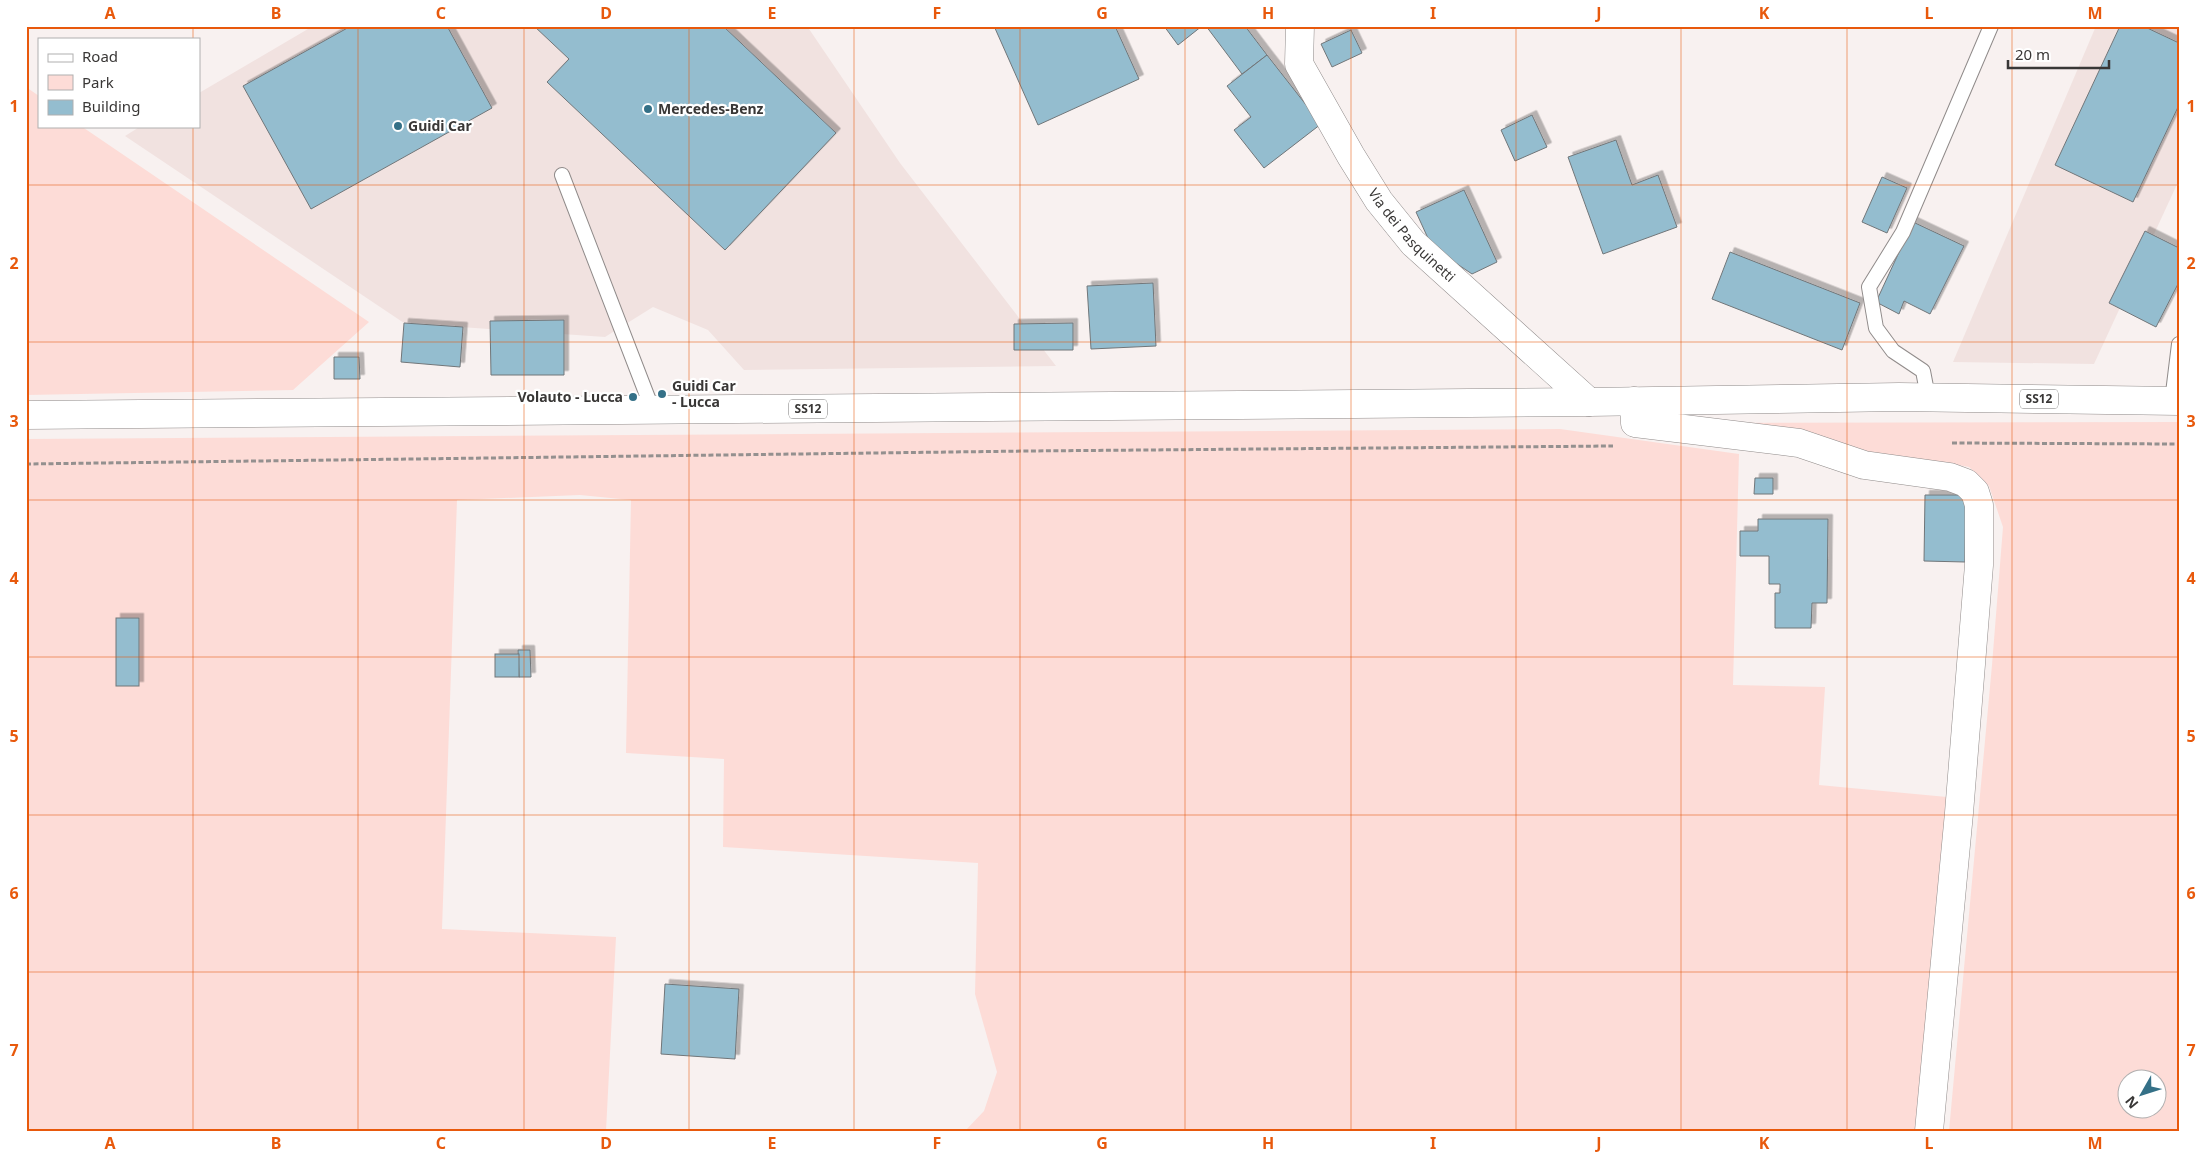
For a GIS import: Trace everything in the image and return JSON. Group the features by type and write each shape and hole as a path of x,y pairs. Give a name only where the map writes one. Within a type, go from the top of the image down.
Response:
{"main road":[{"name":"Via dei Pasquinetti","path":"1300,26 1299,64 1379,201 1413,243 1589,402"},
{"name":"SS12","path":"26,416 1589,402 1928,397 2175,401"},
{"path":"1634,400 1635,423 1800,443 1864,464 1950,477 1966,483 1975,492 1979,505 1979,565 1959,813 1929,1131"}],"lane":[{"path":"1928,397 1922,370 1893,351 1876,328 1869,287 1903,232 1991,26"},
{"path":"562,175 653,411"},
{"path":"2175,401 2179,344"}],"path":[{"path":"1944,443 2179,444"},
{"path":"26,464 1028,451 1619,446"}],"shaded area":[{"path":"313,26 807,26 900,163 1056,366 744,370 708,330 653,307 605,337 404,323 125,136 138,128 200,128 200,92"},
{"path":"2096,26 2179,26 2179,180 2094,364 1953,362"}],"green space":[{"path":"26,87 38,95 38,128 84,128 369,322 293,390 26,395"},
{"path":"2179,422 2179,1131 1949,1131 2003,527 1989,486 1969,467 1954,464 1875,458 1686,423"},
{"path":"1560,429 1739,454 1733,685 1825,687 1819,785 1947,797 1919,1131 965,1131 984,1111 997,1072 975,994 978,863 723,847 724,759 626,753 631,500 580,495 457,500 442,929 616,937 606,1131 26,1131 26,439"}],"building":[{"path":"351,26 447,26 492,108 311,209 243,86"},
{"path":"534,26 723,26 836,133 725,250 547,82 569,59"},
{"path":"994,26 1115,26 1139,79 1038,125"},
{"path":"1164,26 1202,26 1178,45"},
{"path":"1206,26 1245,26 1267,55 1242,74"},
{"path":"2120,26 2143,26 2179,43 2179,105 2133,202 2055,165"},
{"path":"1351,30 1362,53 1332,67 1321,44"},
{"path":"1267,55 1321,124 1264,168 1234,130 1251,117 1227,86"},
{"path":"1532,115 1547,147 1515,161 1501,130"},
{"path":"1616,140 1632,185 1658,175 1677,227 1603,254 1568,157"},
{"path":"1882,177 1907,188 1887,233 1862,222"},
{"path":"1464,190 1497,262 1472,274 1432,247 1416,212"},
{"path":"1913,222 1964,246 1930,314 1904,301 1899,314 1876,302"},
{"path":"2145,231 2179,248 2179,282 2156,327 2109,303"},
{"path":"1730,252 1860,303 1842,350 1712,299"},
{"path":"1153,283 1156,346 1091,349 1087,286"},
{"path":"564,320 564,375 491,375 490,321"},
{"path":"404,323 463,327 460,367 401,362"},
{"path":"1073,323 1073,350 1014,350 1014,324"},
{"path":"334,357 359,357 360,379 334,379"},
{"path":"1755,478 1773,478 1773,494 1754,494"},
{"path":"1925,495 1966,495 1965,562 1924,561"},
{"path":"1758,519 1828,519 1827,603 1812,603 1811,628 1775,628 1775,593 1780,593 1780,584 1769,584 1769,556 1740,556 1740,531 1758,531"},
{"path":"116,618 139,618 139,686 116,686"},
{"path":"518,650 530,650 531,677 519,677"},
{"path":"495,654 519,654 519,677 495,677"},
{"path":"665,984 739,989 735,1059 661,1054"}],"place":[{"name":"Mercedes-Benz","path":"648,109"},
{"name":"Guidi Car","path":"398,126"},
{"name":"Guidi Car - Lucca","path":"662,394"},
{"name":"Volauto - Lucca","path":"633,397"}]}
